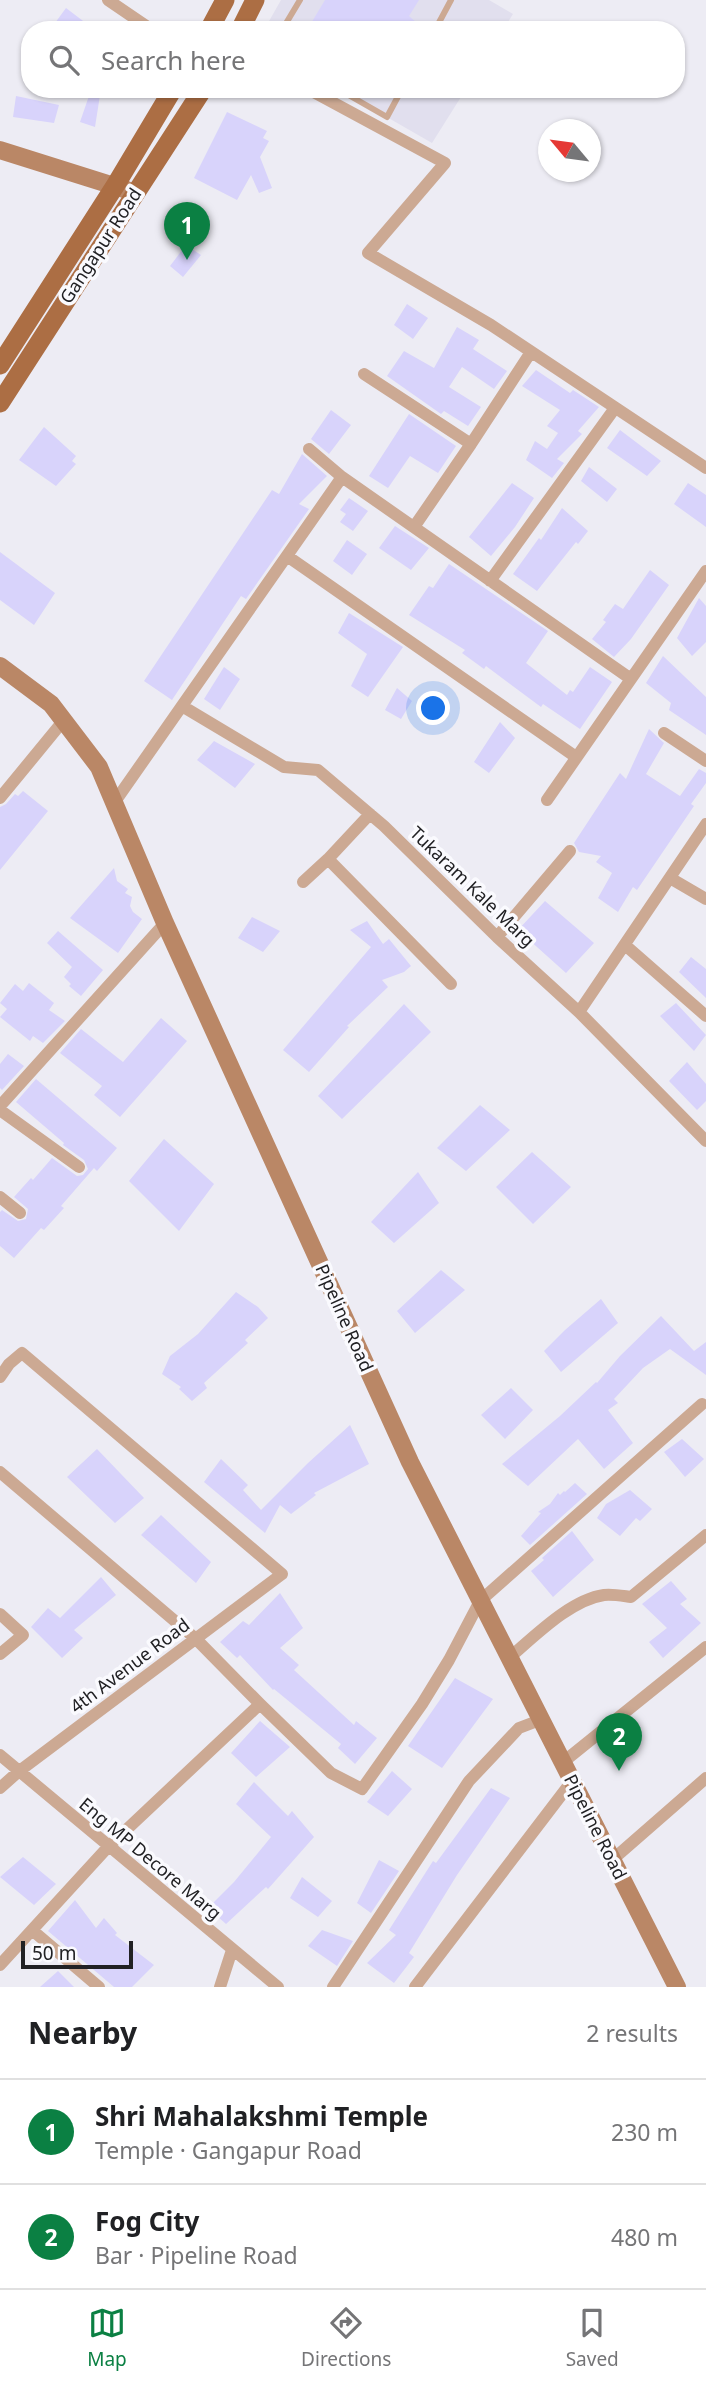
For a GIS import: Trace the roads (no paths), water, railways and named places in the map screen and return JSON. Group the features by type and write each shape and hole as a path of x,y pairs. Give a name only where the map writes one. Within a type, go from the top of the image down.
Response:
{"main road":[{"path":"214,21 225,0"},
{"path":"250,21 255,0"},
{"name":"Gangapur Road","path":"0,365 115,186 168,98"},
{"name":"Gangapur Road","path":"0,403 197,98"}],"street":[{"path":"108,0 139,21"},
{"path":"325,98 444,163 368,253 491,325 706,468"},
{"path":"0,150 135,192"},
{"path":"414,527 531,352"},
{"path":"363,374 471,444"},
{"path":"491,581 615,408"},
{"path":"309,449 342,477 631,679"},
{"path":"114,803 342,477"},
{"path":"287,556 576,757"},
{"path":"547,800 706,570"},
{"name":"Pipeline Road","path":"0,666 51,704 99,767 164,923 410,1462 677,1987"},
{"name":"Tukaram Kale Marg","path":"183,706 284,767 318,771 370,814 579,1012 706,1140"},
{"path":"0,798 64,720"},
{"path":"664,733 706,761"},
{"path":"303,882 370,814"},
{"path":"579,1012 706,824"},
{"path":"497,937 570,851"},
{"path":"328,859 451,984"},
{"path":"670,878 706,899"},
{"path":"79,1167 0,1108 164,923"},
{"path":"625,945 706,1016"},
{"path":"0,1197 20,1213"},
{"name":"4th Avenue Road","path":"0,1377 9,1364 22,1353 282,1574 0,1788"},
{"path":"0,1472 196,1639 331,1773 362,1789 429,1693 480,1601 702,1404"},
{"path":"509,1658 549,1624 590,1599 607,1595 631,1597 706,1535"},
{"path":"0,1614 23,1635 0,1654"},
{"path":"562,1763 706,1647"},
{"path":"0,1965 108,1847 260,1704"},
{"path":"333,1987 469,1781 519,1728 540,1720"},
{"name":"Eng MP Decore Marg","path":"0,1755 278,1987"},
{"path":"611,1861 706,1778"},
{"path":"415,1987 572,1781"},
{"path":"32,1930 99,1987"},
{"path":"220,1987 232,1950"}],"lane":[{"path":"287,21 300,0"},
{"path":"440,21 451,0"},
{"path":"354,98 387,117 397,98"}],"place":[{"name":"Shri Mahalakshmi Temple","path":"187,260"},
{"name":"Fog City","path":"619,1771"}]}
